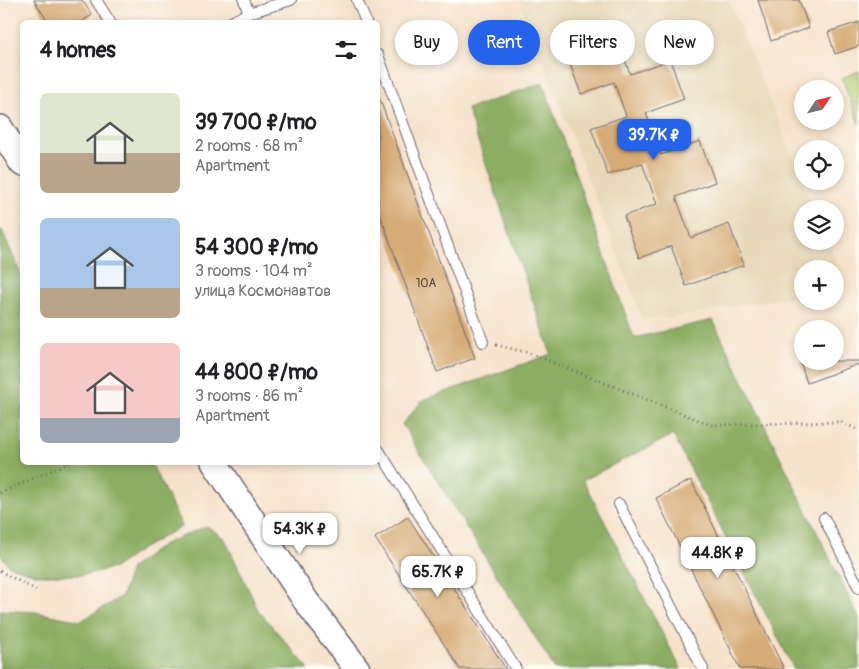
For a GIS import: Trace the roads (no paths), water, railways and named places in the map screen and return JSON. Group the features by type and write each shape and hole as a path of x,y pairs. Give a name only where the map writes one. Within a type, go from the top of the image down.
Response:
{"street":[{"path":"216,465 306,601 357,669"}],"lane":[{"path":"96,0 109,20"},
{"path":"244,0 248,13"},
{"path":"235,20 248,13 291,0"},
{"path":"358,0 365,20"},
{"path":"380,61 482,342"},
{"path":"380,452 516,669"},
{"path":"618,504 703,669"},
{"path":"824,518 859,588"}]}
